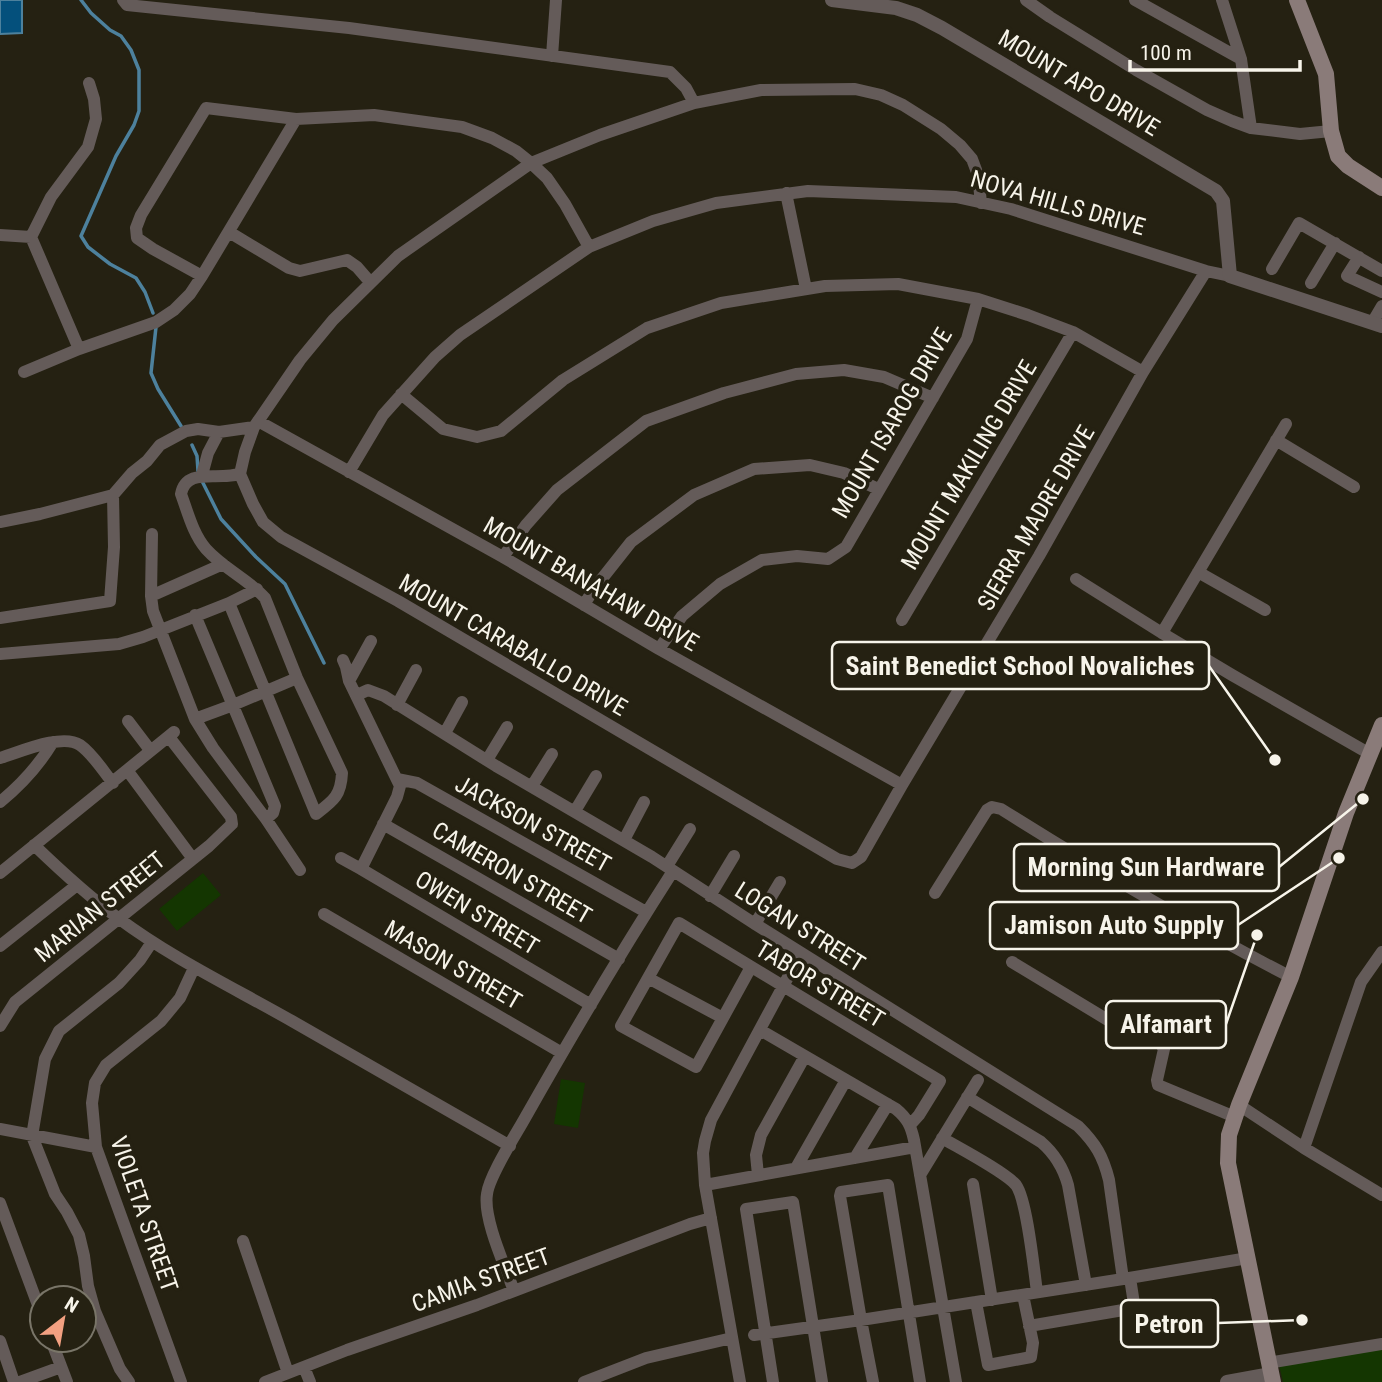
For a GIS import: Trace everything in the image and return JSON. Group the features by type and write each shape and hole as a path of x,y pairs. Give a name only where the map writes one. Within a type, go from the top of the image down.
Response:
{"main road":[{"path":"1297,0 1326,74 1331,131 1338,156 1348,166 1382,188"},
{"path":"1271,1373 1228,1163 1229,1135 1290,977 1346,813 1375,750 1382,725"}],"street":[{"path":"552,55 556,0"},
{"name":"MOUNT APO DRIVE","path":"832,0 896,8 929,22 1216,191 1223,201 1230,276"},
{"path":"1026,0 1050,18 1136,71 1207,110 1251,128 1300,134 1331,131"},
{"path":"1135,0 1241,59"},
{"path":"1222,0 1241,59 1251,128"},
{"path":"125,2 349,28 670,72 686,88 694,103"},
{"path":"79,349 31,237 51,197 88,147 96,119 89,83"},
{"path":"229,603 316,814 335,799 341,785 342,773 297,678 265,598 204,547 194,529 181,494 182,489 186,483 202,475 240,474 256,424 300,360 333,320 398,256 531,163 600,135 694,103 761,90 855,89 881,95 903,105 941,129 960,145 972,159 978,175 981,203"},
{"path":"202,276 137,238 136,228 141,215 206,108 296,119 374,115 462,127 492,138 516,151 547,178 589,247"},
{"path":"24,372 156,321 174,310 190,294 202,276 296,119"},
{"name":"NOVA HILLS DRIVE","path":"349,472 383,415 435,357 460,335 589,247 653,221 716,203 808,191 956,197 1011,209 1206,271 1230,276 1377,325"},
{"path":"786,193 806,289"},
{"path":"1272,270 1299,223 1382,271"},
{"path":"229,232 289,268 300,271 347,260 370,282"},
{"path":"0,235 31,237"},
{"path":"1311,283 1335,243"},
{"path":"1359,257 1348,276 1382,292"},
{"name":"SIERRA MADRE DRIVE","path":"836,859 852,863 861,857 1039,556 1143,372 1206,271"},
{"path":"401,394 443,429 477,437 501,431 563,380 647,328 721,303 825,286 898,284 978,299 1073,332 1143,372"},
{"name":"MOUNT ISAROG DRIVE","path":"659,649 682,616 720,584 762,560 797,556 828,559 846,547 967,339 978,299"},
{"path":"1377,325 1382,306"},
{"name":"MOUNT MAKILING DRIVE","path":"902,620 1073,332"},
{"path":"503,557 526,525 557,490 646,421 659,416 724,393 796,374 845,370 884,377 933,398"},
{"path":"0,522 113,495 160,445 186,432 198,429 219,432 256,424"},
{"name":"MOUNT BANAHAW DRIVE","path":"256,424 503,557 659,649 902,785"},
{"path":"1162,633 1286,424"},
{"path":"202,475 208,453 219,432"},
{"path":"1276,440 1354,487"},
{"path":"584,605 631,542 694,495 754,469 810,465 844,473 878,489"},
{"name":"MOUNT CARABALLO DRIVE","path":"240,474 263,522 281,537 398,601 836,859"},
{"path":"0,618 110,601 114,547 113,495"},
{"path":"152,534 153,611 195,719 300,870"},
{"path":"151,596 223,564"},
{"path":"1198,572 1265,610"},
{"path":"1076,579 1162,633 1375,750"},
{"path":"0,654 119,644 229,603 257,589"},
{"path":"195,615 275,806 273,813 266,819"},
{"path":"349,681 371,642"},
{"path":"343,660 349,681 400,786 361,869"},
{"path":"397,705 416,670"},
{"path":"195,719 297,678"},
{"name":"LOGAN STREET","path":"357,695 368,690 384,696 624,840 1078,1126 1099,1151 1109,1180 1137,1323"},
{"path":"445,733 462,702"},
{"path":"0,873 150,750 128,721"},
{"path":"487,760 507,727"},
{"name":"MARIAN STREET","path":"0,1026 15,1002 193,859 232,824 231,817 171,734 150,750"},
{"path":"0,758 53,742 77,742 86,749 113,783"},
{"path":"0,802 35,768 53,742"},
{"path":"532,786 552,754"},
{"path":"127,770 193,859"},
{"path":"575,811 596,776"},
{"name":"JACKSON STREET","path":"397,779 417,783 646,912"},
{"path":"624,840 644,802"},
{"path":"935,893 986,810 992,807 1000,808 1222,942 1290,977"},
{"name":"CAMERON STREET","path":"383,824 619,959"},
{"path":"514,1291 491,1227 487,1191 562,1053 646,912 690,829"},
{"path":"34,845 77,885 152,942 510,1146"},
{"path":"710,896 734,856"},
{"name":"OWEN STREET","path":"341,858 591,1005"},
{"path":"755,924 780,883"},
{"path":"0,946 77,885"},
{"name":"MASON STREET","path":"324,914 562,1053"},
{"name":"TABOR STREET","path":"648,978 679,923 940,1081 910,1125"},
{"path":"129,1382 120,1369 95,1311 79,1235 55,1194 32,1136 45,1059 59,1031 119,983 152,942"},
{"path":"1304,1148 1361,982 1382,952"},
{"path":"740,1382 705,1185 703,1153 707,1130 716,1109 801,953"},
{"path":"1012,962 1121,1028 1160,1043 1164,1049 1158,1085 1237,1111 1382,1195"},
{"path":"723,1018 648,978 621,1026 696,1067 723,1018 751,967"},
{"name":"VIOLETA STREET","path":"181,1382 96,1147 92,1103 96,1083 106,1065 161,1021 180,999 194,968"},
{"path":"760,1030 888,1104 902,1114 910,1125 956,1382"},
{"path":"758,1175 756,1155 761,1135 805,1056"},
{"path":"796,1168 846,1080"},
{"path":"920,1175 978,1080"},
{"path":"967,1097 1041,1142 1059,1161 1068,1185 1086,1285"},
{"path":"855,1158 888,1104"},
{"path":"0,1129 96,1147"},
{"path":"942,1138 1008,1177 1018,1189 1023,1204 1037,1293"},
{"path":"705,1185 915,1147"},
{"path":"973,1184 992,1300"},
{"path":"873,1382 840,1196 841,1192 888,1185 920,1382"},
{"path":"774,1382 760,1334 746,1209 793,1202 822,1382"},
{"path":"0,1203 30,1284"},
{"name":"CAMIA STREET","path":"265,1382 711,1218"},
{"path":"243,1241 288,1373"},
{"path":"760,1334 1127,1279 1248,1258"},
{"path":"976,1302 988,1365 1031,1357 1032,1343 1023,1294"},
{"path":"1029,1326 1135,1308"},
{"path":"584,1382 646,1358 732,1338"},
{"path":"0,1341 14,1382"},
{"path":"1227,1382 1382,1344"},
{"path":"56,1354 66,1382"},
{"path":"20,1382 61,1367"},
{"path":"304,1367 310,1382"}],"green space":[{"path":"203,873 221,895 177,931 159,909"},
{"path":"561,1079 585,1083 578,1128 554,1124"},
{"path":"1382,1347 1382,1382 1283,1382 1279,1365"}],"water":[{"path":"0,0 22,0 22,33 0,34"}],"waterway":[{"path":"81,0 91,13 121,36 131,50 139,70 139,111 81,236 88,247 110,264 136,278 153,313"},
{"path":"156,327 151,373 181,426"},
{"path":"192,445 197,456 198,471"},
{"path":"202,481 221,519 285,584 324,663"}],"place":[{"name":"Saint Benedict School Novaliches","path":"1275,760"},
{"name":"Morning Sun Hardware","path":"1363,799"},
{"name":"Jamison Auto Supply","path":"1339,858"},
{"name":"Alfamart","path":"1257,935"},
{"name":"Petron","path":"1302,1320"}]}
